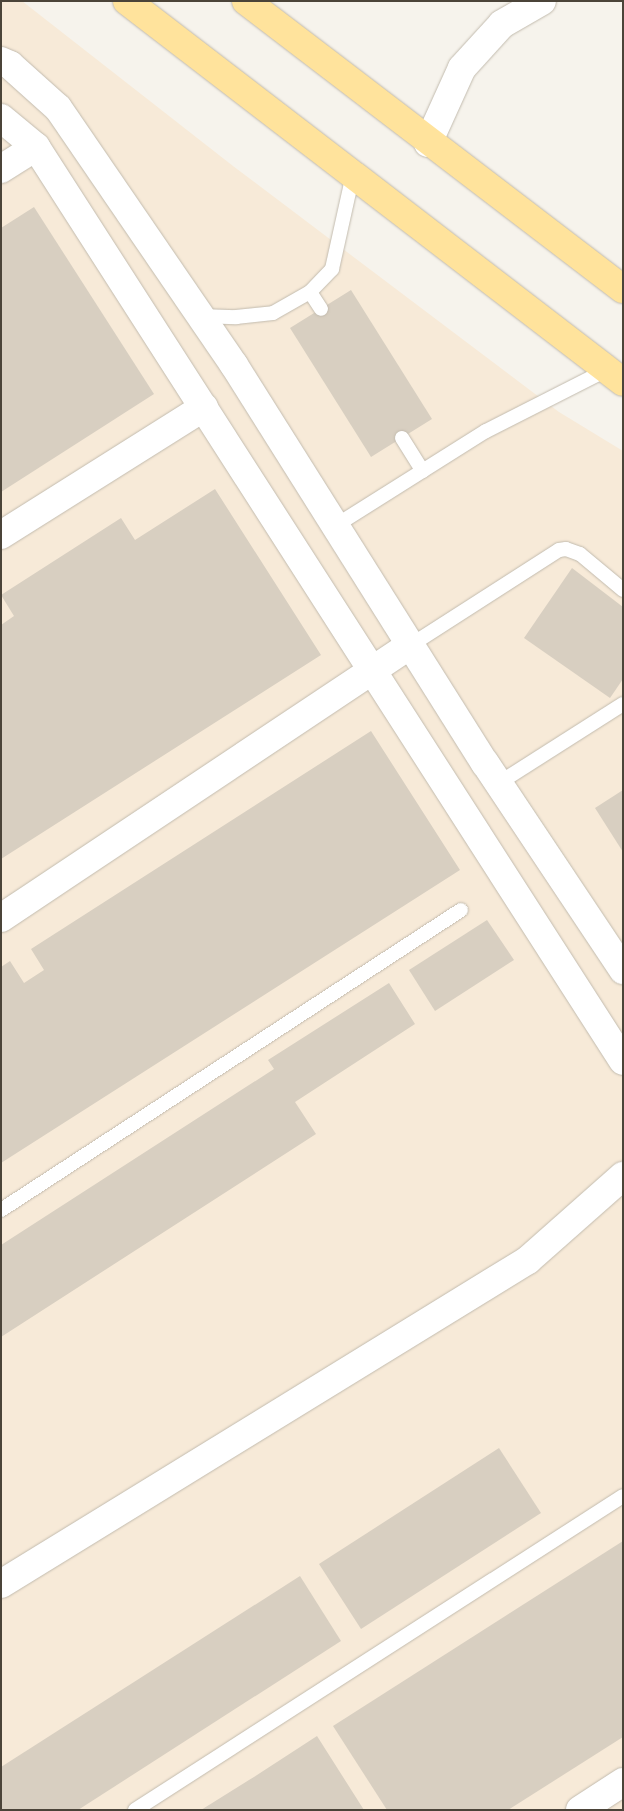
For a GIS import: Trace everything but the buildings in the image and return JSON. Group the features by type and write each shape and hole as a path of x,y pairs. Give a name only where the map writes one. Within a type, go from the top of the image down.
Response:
{"main road":[{"path":"127,1 615,376"},
{"path":"246,1 428,143 623,289"}],"street":[{"path":"428,143 462,68 502,24 542,1"},
{"path":"1,62 10,65 58,108 200,316 499,783 623,970"},
{"path":"1,118 36,147 374,670 623,1061"},
{"path":"1,169 36,147"},
{"path":"1,535 204,407"},
{"path":"1,918 411,645"},
{"path":"1,1584 528,1260 623,1176"},
{"path":"580,1810 623,1782"}],"lane":[{"path":"200,316 236,317 273,313 310,292 332,269 353,174"},
{"path":"310,292 321,309"},
{"path":"335,526 486,431 615,376"},
{"path":"402,438 422,471"},
{"path":"411,645 559,550 566,548 580,554 623,590"},
{"path":"499,783 623,704"},
{"path":"1,1210 461,910"},
{"path":"135,1810 623,1496"}],"shaded area":[{"path":"1,1 22,1 233,166 559,412 623,451 623,1810 1,1810"}]}
